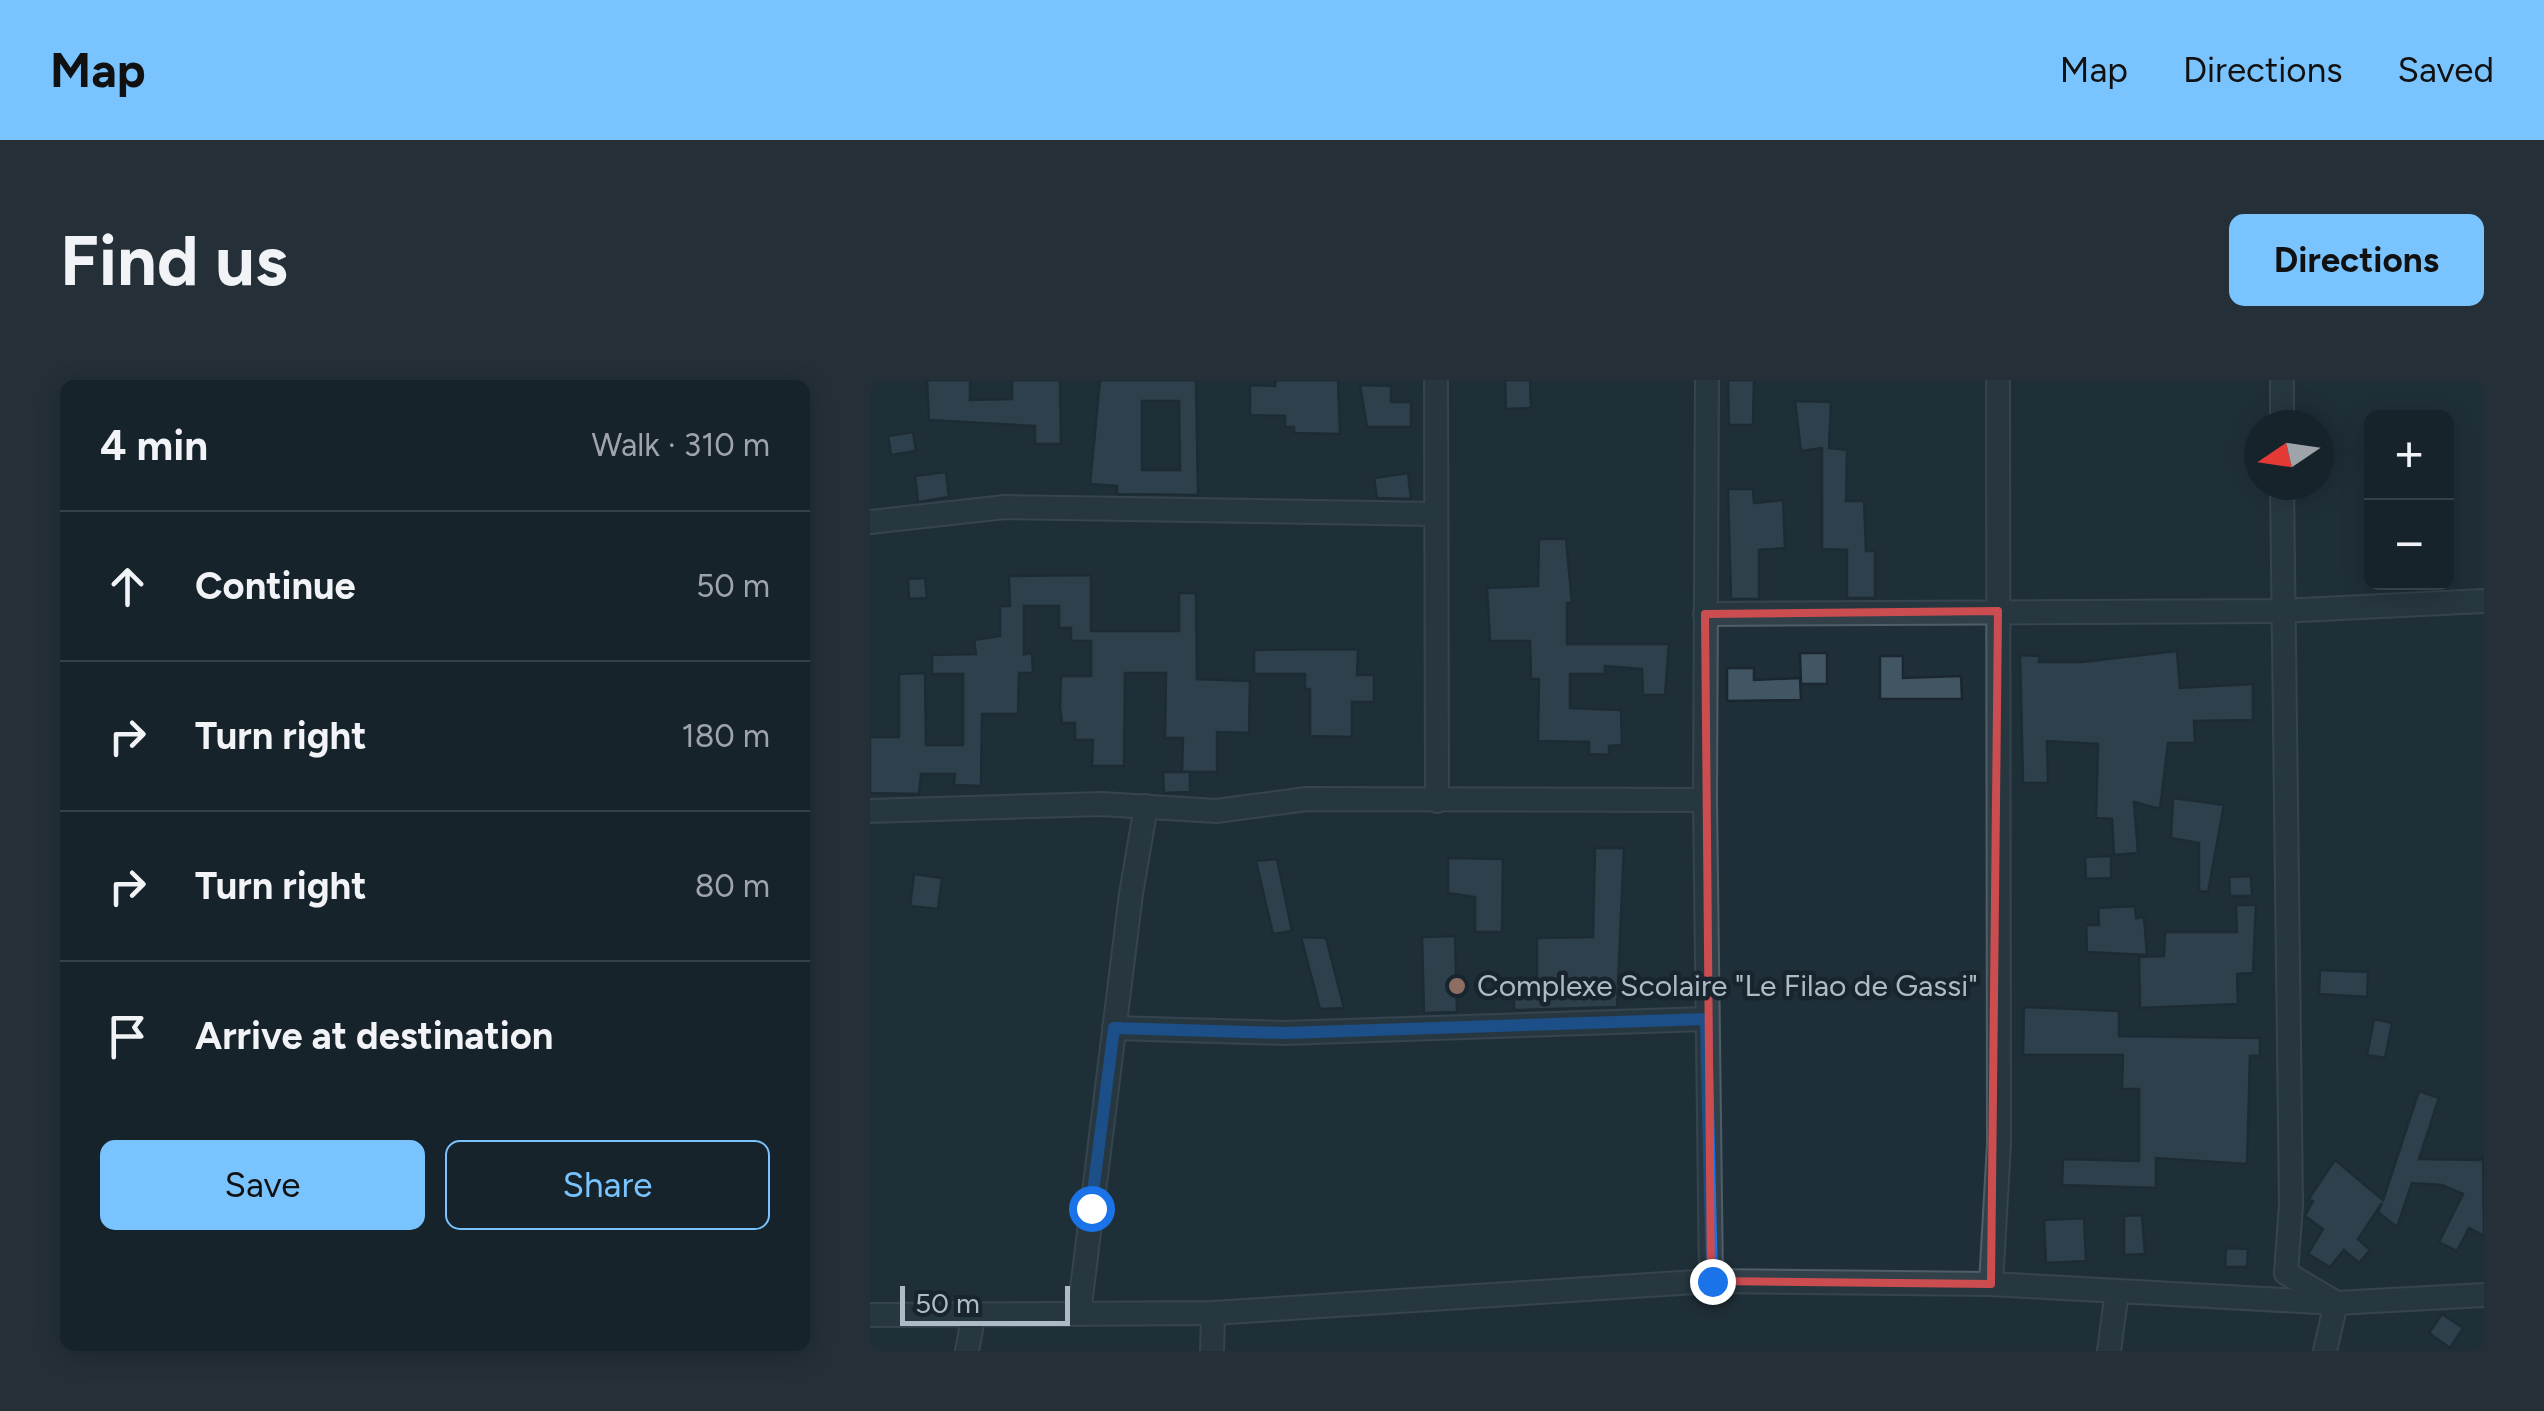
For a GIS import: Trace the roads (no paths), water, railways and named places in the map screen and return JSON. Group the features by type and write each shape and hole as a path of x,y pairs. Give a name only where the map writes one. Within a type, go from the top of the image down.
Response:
{"street":[{"path":"1436,380 1438,801"},
{"path":"1708,380 1705,800 1712,1281"},
{"path":"1992,1284 1999,1144 1998,380"},
{"path":"2282,380 2282,410"},
{"path":"2282,500 2291,1204 2286,1273 2336,1303"},
{"path":"870,522 1005,507 1435,514"},
{"path":"1705,614 2282,611 2484,600"},
{"path":"870,811 1146,806 1216,811 1306,799 1705,800"},
{"path":"1080,1313 1114,1028 1146,806"},
{"path":"1114,1028 1284,1033 1706,1019"},
{"path":"870,1315 1213,1313 1712,1281 1992,1284 2336,1303 2484,1296"},
{"path":"2109,1351 2117,1291"},
{"path":"2326,1351 2336,1303"},
{"path":"967,1351 974,1313"},
{"path":"1212,1351 1213,1313"}],"place":[{"name":"Complexe Scolaire \"Le Filao de Gassi\"","path":"1457,986"}]}
